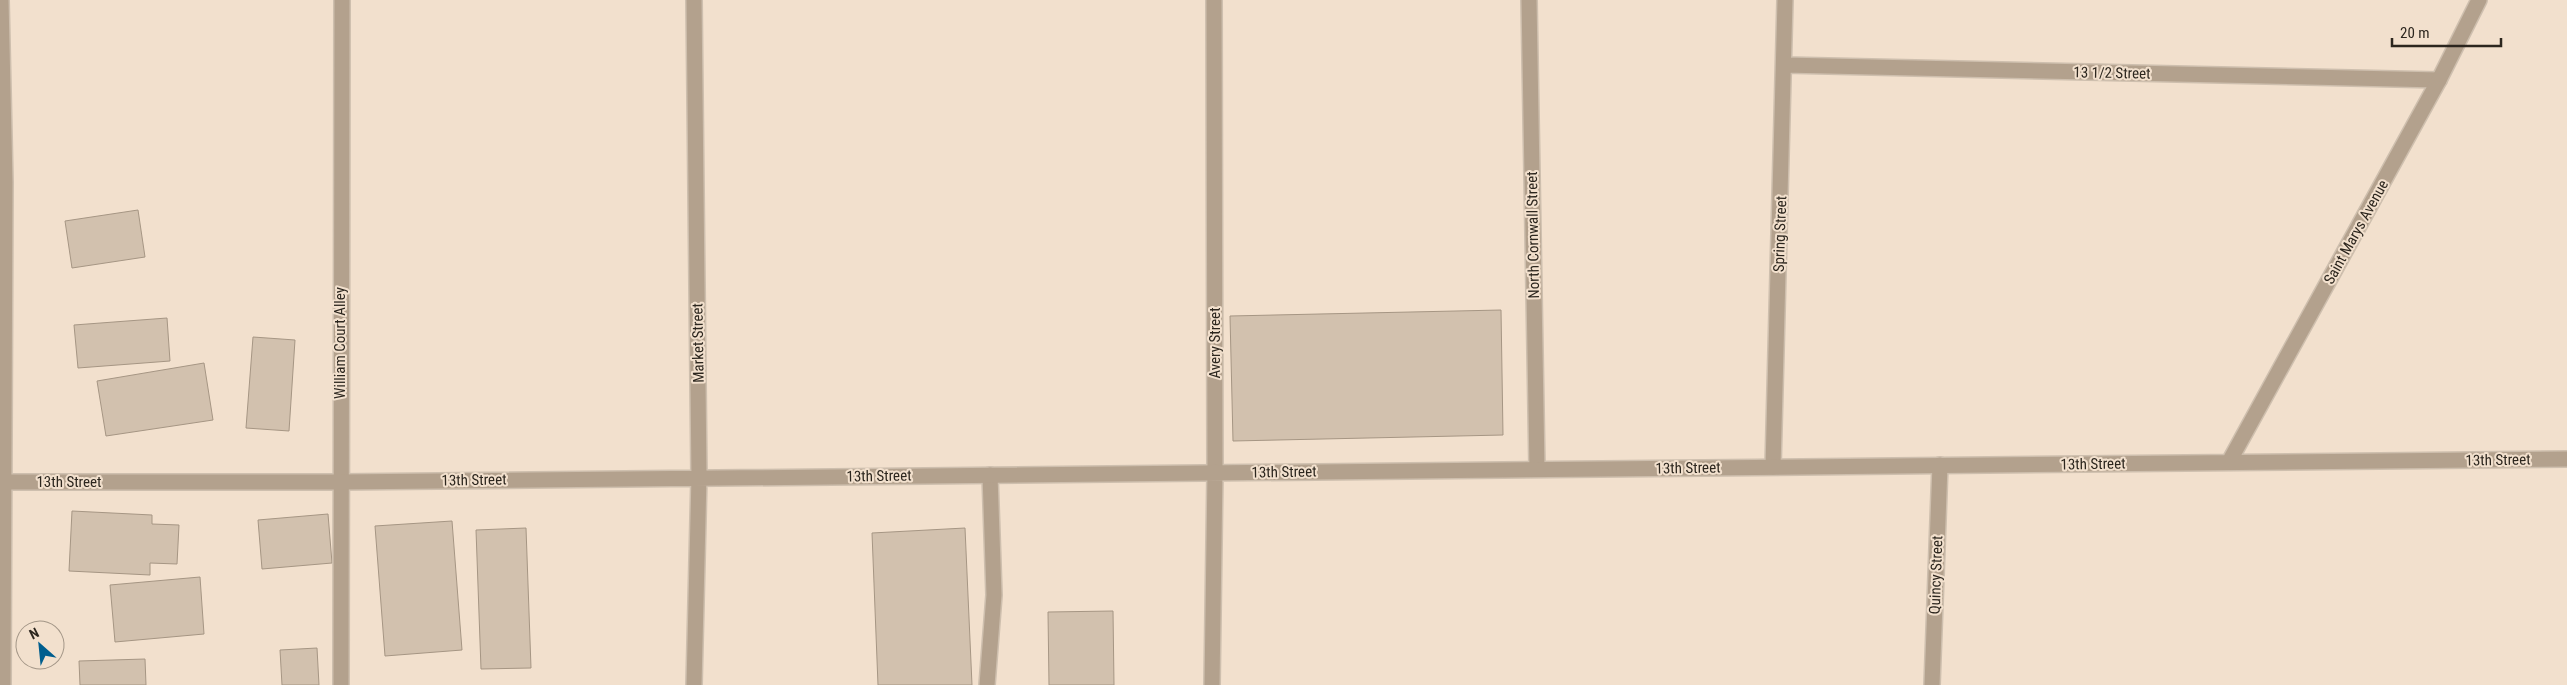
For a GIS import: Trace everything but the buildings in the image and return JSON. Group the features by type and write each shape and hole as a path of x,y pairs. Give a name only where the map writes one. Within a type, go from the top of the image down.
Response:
{"street":[{"path":"1,0 5,182 2,482 4,685"},
{"name":"William Court Alley","path":"341,685 342,0"},
{"name":"Market Street","path":"694,0 699,477 694,685"},
{"name":"Avery Street","path":"1212,685 1215,472 1214,0"},
{"name":"North Cornwall Street","path":"1529,0 1537,469"},
{"name":"Spring Street","path":"1774,467 1785,65 1785,0"},
{"name":"Saint Marys Avenue","path":"2230,462 2439,80 2479,0"},
{"name":"13 1/2 Street","path":"1785,65 2439,80"},
{"name":"13th Street","path":"2,482 340,482 2567,459"},
{"name":"Quincy Street","path":"1932,685 1940,465"},
{"path":"987,685 994,595 990,474"}]}
